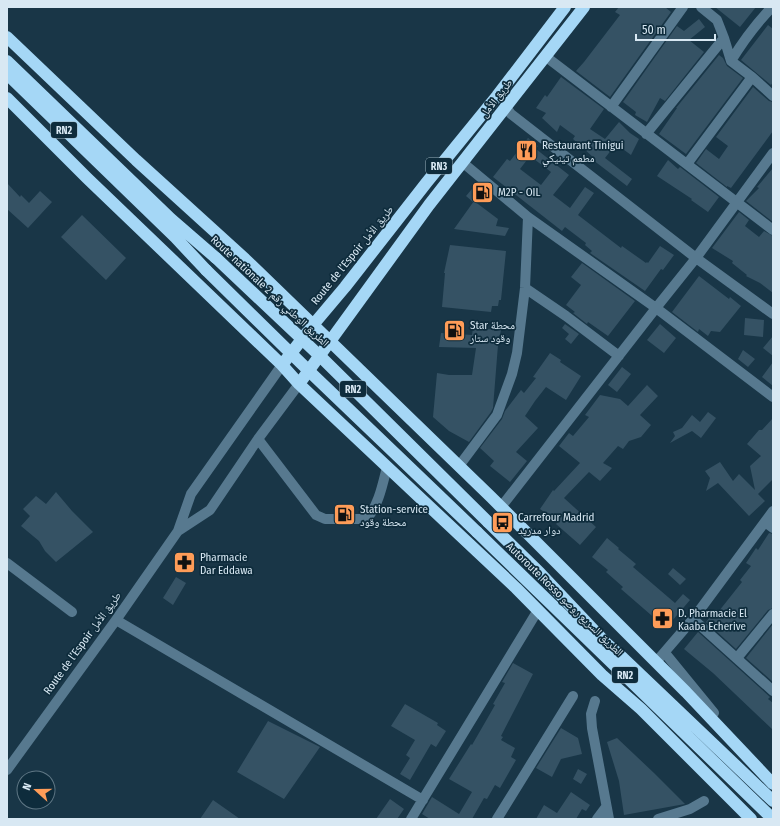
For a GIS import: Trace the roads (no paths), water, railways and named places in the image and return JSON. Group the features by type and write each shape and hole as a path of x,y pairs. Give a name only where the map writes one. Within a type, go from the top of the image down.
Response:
{"highway":[{"name":"Route de l’Espoir طريق الأمل","path":"282,365 345,287 426,182 497,96 565,7"},
{"name":"طريق الأمل","path":"429,205 584,7"},
{"path":"7,36 136,160 330,340 502,507 686,692 773,784"},
{"name":"RN2","path":"7,61 26,86"},
{"name":"RN2","path":"7,74 26,86"},
{"name":"Route nationale الطريق الوطني رقم 2","path":"26,86 171,219 216,258 323,359 488,522"},
{"name":"Autoroute Rosso الطريق السريع روصو","path":"26,86 206,270 773,819"},
{"path":"7,98 87,178 282,365 299,384 538,610 602,675 641,709 751,819"},
{"name":"Route de l’Espoir طريق الأمل","path":"299,384 429,205"},
{"name":"Autoroute Rosso الطريق السريع روصو","path":"488,522 540,573 606,643 773,801"}],"street":[{"path":"611,107 683,7"},
{"path":"701,7 717,20 731,61 773,96"},
{"path":"731,61 744,40 772,7"},
{"path":"646,134 724,38"},
{"path":"545,56 773,230"},
{"path":"687,164 752,77"},
{"path":"505,106 511,114 696,258 773,314"},
{"path":"502,507 696,258 773,152"},
{"path":"462,162 528,217 656,308 773,398"},
{"path":"459,466 497,415 512,374 517,353 525,288 528,217"},
{"path":"525,288 566,316 619,356"},
{"name":"Route de l’Espoir طريق الأمل","path":"7,770 116,620 178,531 191,494 282,365"},
{"name":"Route de l’Espoir طريق الأمل","path":"178,531 210,510 258,439 299,384"},
{"path":"258,439 316,514 325,519 366,519 371,515 387,467"},
{"path":"656,662 665,653 769,525 773,511"},
{"path":"7,563 72,612"},
{"path":"411,819 538,610"},
{"path":"737,658 773,614"},
{"path":"693,619 773,690"},
{"path":"116,620 423,800"},
{"path":"665,653 707,706 773,775"},
{"path":"497,819 573,696"},
{"path":"595,701 591,714 592,728 606,807 610,819"},
{"path":"658,819 690,808 704,801"},
{"path":"597,819 606,807"}],"place":[{"name":"Restaurant Tinigui مطعم تينيكي","path":"526,151"},
{"name":"M2P - OIL","path":"482,192"},
{"name":"Star محطة وقود ستار","path":"454,331"},
{"name":"Station-service محطة وقود","path":"345,515"},
{"name":"Carrefour Madrid دوار مدريد","path":"502,523"},
{"name":"Pharmacie Dar Eddawa","path":"184,563"},
{"name":"D. Pharmacie El Kaaba Echerive","path":"663,619"}]}
